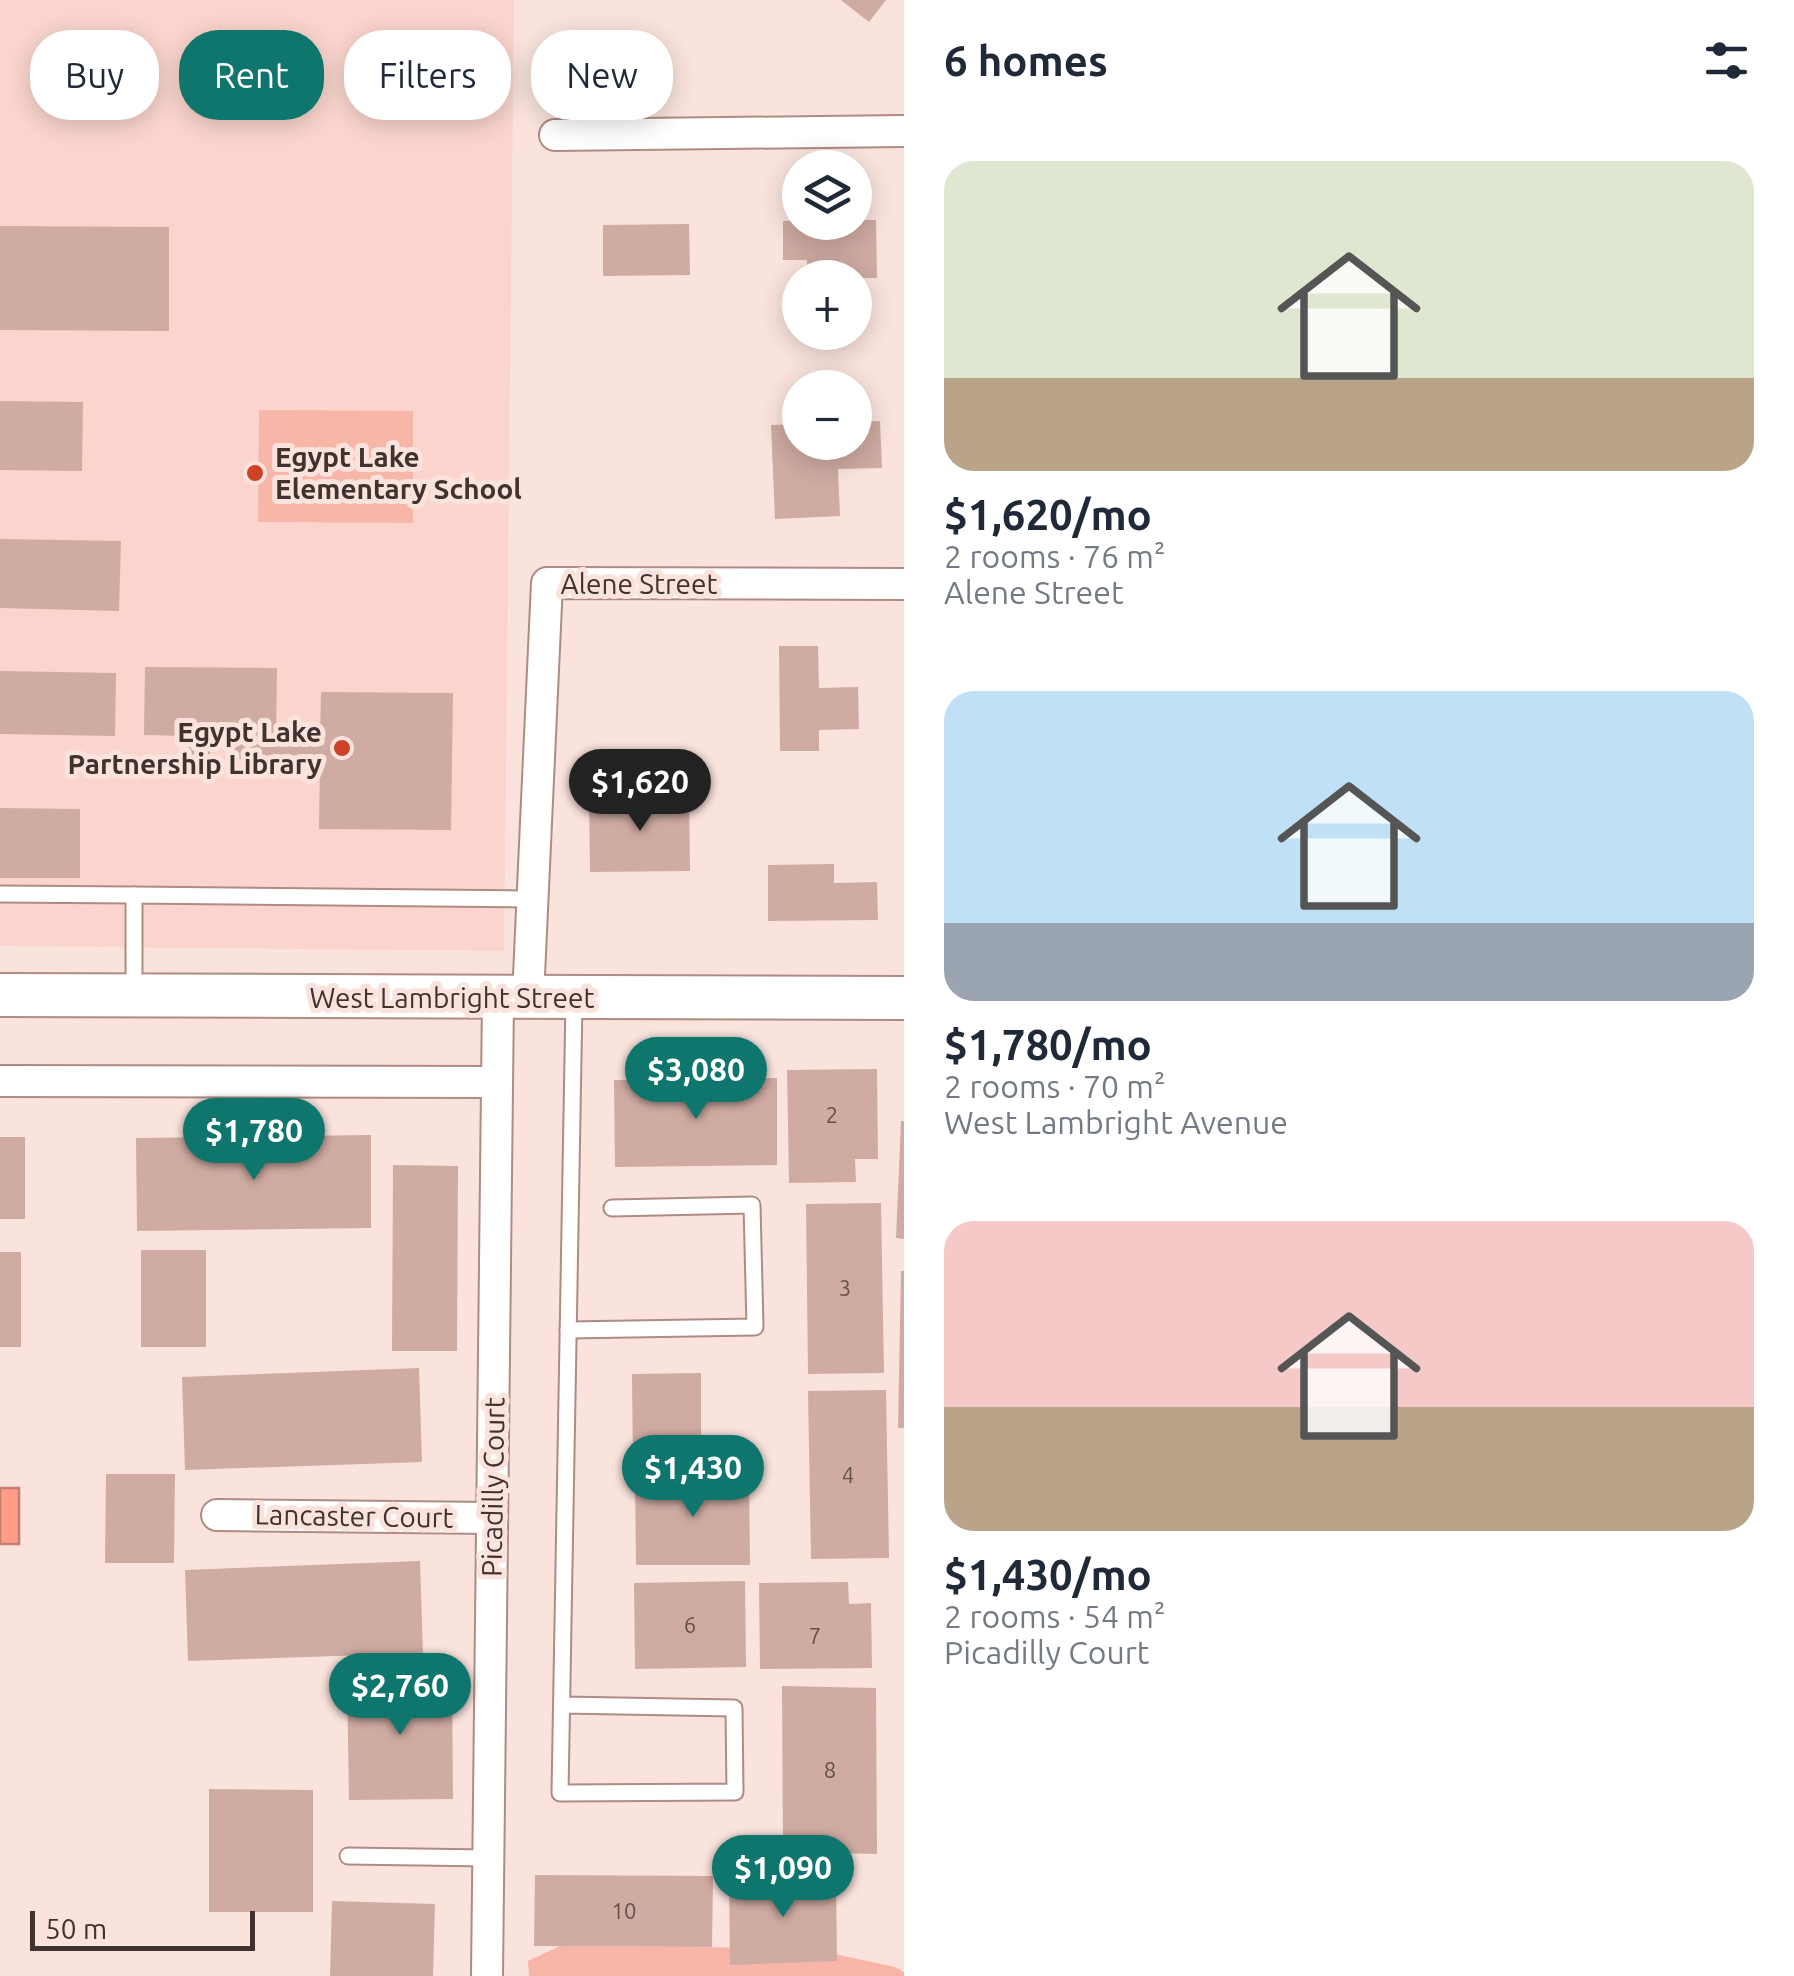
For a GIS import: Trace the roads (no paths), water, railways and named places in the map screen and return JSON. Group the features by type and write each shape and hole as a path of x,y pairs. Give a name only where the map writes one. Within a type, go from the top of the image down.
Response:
{"main road":[{"name":"West Lambright Street","path":"0,995 904,998"}],"street":[{"path":"555,135 904,131"},
{"name":"Alene Street","path":"512,998 532,899 548,582 904,584"},
{"name":"Picadilly Court","path":"488,1976 497,1082 512,998"},
{"path":"0,1081 497,1082"},
{"name":"Lancaster Court","path":"217,1515 492,1518"}],"lane":[{"path":"0,894 532,899"},
{"path":"134,895 134,997"},
{"path":"562,1705 734,1708 736,1792 560,1794 574,997"},
{"path":"568,1330 755,1326 752,1206 612,1208"},
{"path":"348,1856 489,1858"}],"place":[{"name":"Egypt Lake Elementary School","path":"255,473"},
{"name":"Egypt Lake Partnership Library","path":"342,748"}]}
